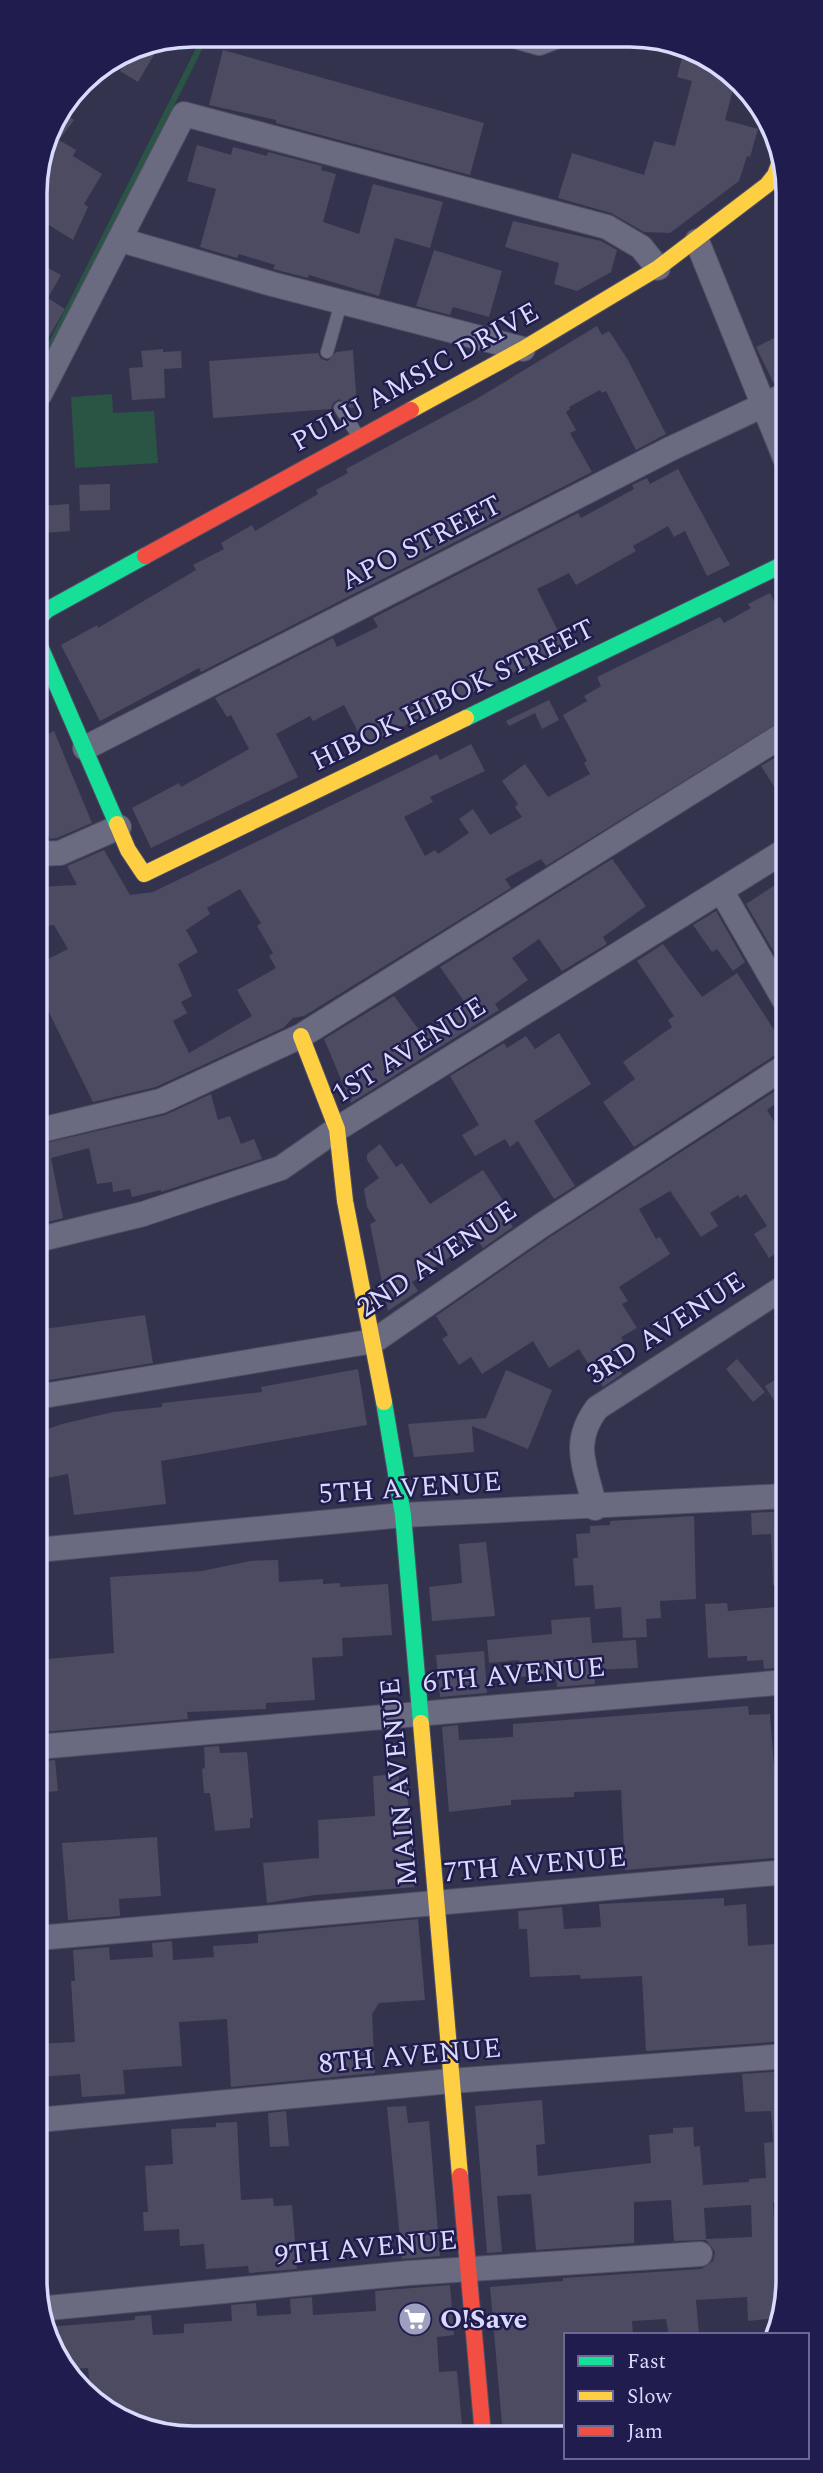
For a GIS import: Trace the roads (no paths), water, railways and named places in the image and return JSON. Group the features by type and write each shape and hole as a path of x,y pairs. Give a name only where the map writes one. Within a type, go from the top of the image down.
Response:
{"street":[{"path":"48,379 184,114 607,227 641,247 658,268"},
{"name":"PULU AMSIC DRIVE","path":"48,610 523,349 582,311 658,268 767,185 775,175"},
{"path":"121,240 341,303 523,349"},
{"path":"696,241 776,400"},
{"name":"APO STREET","path":"85,748 670,449 776,400"},
{"name":"HIBOK HIBOK STREET","path":"119,827 128,850 144,874 776,568"},
{"name":"PULU AMSIC DRIVE","path":"48,666 85,748"},
{"path":"48,1122 161,1101 301,1036 776,739"},
{"path":"48,854 60,853 119,827 85,748"},
{"name":"1ST AVENUE","path":"47,1237 143,1214 281,1168 337,1129 776,857"},
{"path":"722,892 776,985"},
{"name":"MAIN AVENUE","path":"301,1036 337,1129 345,1201 374,1341 403,1515 482,2426"},
{"name":"2ND AVENUE","path":"47,1395 374,1341 542,1224 776,1073"},
{"name":"3RD AVENUE","path":"595,1508 580,1442 585,1424 597,1408 775,1293"},
{"name":"5TH AVENUE","path":"47,1549 403,1515 595,1508 775,1497"},
{"name":"6TH AVENUE","path":"47,1746 775,1683"},
{"name":"7TH AVENUE","path":"47,1937 775,1873"},
{"name":"8TH AVENUE","path":"47,2119 451,2081 775,2057"},
{"name":"9TH AVENUE","path":"50,2308 468,2269 700,2254"}],"lane":[{"path":"327,352 341,303"},
{"path":"340,408 360,439"}],"waterway":[{"path":"48,350 199,48"}],"place":[{"name":"O!Save","path":"415,2319"}]}
